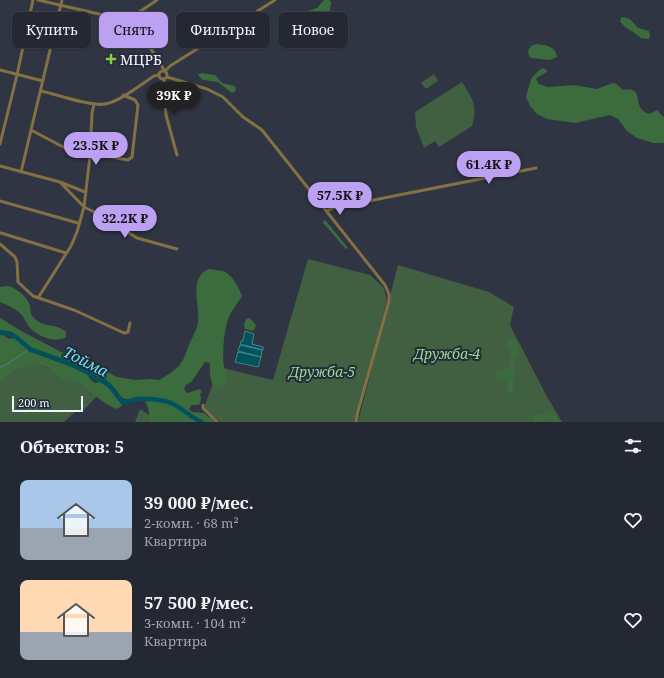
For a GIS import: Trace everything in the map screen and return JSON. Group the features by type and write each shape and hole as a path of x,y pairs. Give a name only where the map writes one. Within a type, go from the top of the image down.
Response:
{"street":[{"path":"0,144 33,0"},
{"path":"38,0 99,14"},
{"path":"21,172 62,0"},
{"path":"139,12 157,0"},
{"path":"41,91 94,104 108,103 154,76 159,75 160,72 164,71 270,1 275,0"},
{"path":"150,48 167,74 165,78 164,103 177,155"},
{"path":"0,70 43,82"},
{"path":"159,75 161,78 207,89 227,99 243,117 262,130 386,285 389,294 389,301 356,422"},
{"path":"31,130 67,149 128,160 132,157 138,104 135,100 123,95"},
{"path":"38,298 71,246 84,207 94,104"},
{"path":"0,166 60,182 85,192"},
{"path":"326,211 333,208 536,168"},
{"path":"60,182 84,207 113,221 115,224 137,238 177,249"},
{"path":"0,201 78,223"},
{"path":"0,233 66,253"},
{"path":"0,244 15,257 18,282 34,296 74,310 124,333 128,332 130,323"},
{"path":"203,405 203,408 217,422"}],"green space":[{"path":"324,0 329,0 331,2 330,11 331,12 307,12 317,8"},
{"path":"623,17 630,19 638,28 649,31 649,39 641,38 625,26 620,21"},
{"path":"536,44 553,48 557,57 550,60 531,58 528,51 531,46"},
{"path":"542,68 547,70 547,72 536,79 539,84 548,87 574,85 597,89 613,83 618,85 623,90 635,91 640,107 643,111 649,114 658,110 664,117 664,143 653,143 637,138 627,131 618,119 610,115 575,123 547,119 537,114 530,106 526,97 531,79"},
{"path":"201,73 215,75 222,83 235,86 236,91 232,93 218,82 203,80 198,75"},
{"path":"434,74 438,81 426,89 421,83"},
{"path":"462,82 473,103 475,113 472,126 439,147 435,141 424,148 416,127 415,112"},
{"path":"324,220 348,248 346,249 344,247 323,223"},
{"name":"Дружба-5","path":"308,259 370,275 384,288 387,301 355,422 220,422 204,408 219,366 273,380"},
{"name":"Дружба-4","path":"398,265 489,292 514,307 510,325 546,395 562,422 358,422"},
{"path":"209,269 222,271 231,276 242,296 229,316 225,333 223,356 224,366 228,376 227,382 218,389 215,387 211,378 210,363 205,362 192,381 186,385 184,389 187,393 200,389 202,392 200,394 200,404 192,405 189,409 192,412 204,413 215,422 151,422 148,408 144,400 128,400 121,396 106,380 32,349 12,332 0,330 0,318 69,356 94,365 117,377 135,380 159,380 176,369 184,358 198,322 197,285 199,278"},
{"path":"7,286 18,290 27,299 34,318 42,323 62,329 66,332 66,337 57,340 47,338 31,329 20,313 12,307 0,302 0,287"},
{"path":"250,318 256,325 255,329 252,331 245,329 244,325 246,319"},
{"path":"0,335 3,335 9,339 14,338 23,344 28,351 87,374 95,383 100,382 110,389 116,395 122,406 117,409 112,407 79,383 63,379 52,370 37,364 24,366 12,372 0,382"},
{"path":"514,340 518,345 519,353 515,359 513,390 512,393 508,394 506,379 498,379 495,375 497,370 510,367 511,350 506,344 509,341"},
{"path":"27,360 66,375 98,395 84,410 77,410 64,422 0,422 0,373"},
{"path":"140,409 160,422 135,422"},
{"path":"550,410 559,422 555,422 551,419 535,422 533,417 534,415 541,415"}],"water":[{"path":"245,331 254,334 252,344 263,347 263,350 240,344 241,341 243,341"},
{"path":"240,345 262,350 261,357 238,351"},
{"path":"238,352 261,357 258,367 235,362"}],"waterway":[{"name":"Тойма","path":"0,332 16,337 30,349 71,364 95,378 104,381 122,402 137,399 154,399 165,401 175,405 202,422"},
{"path":"0,367 27,351 28,348"}],"place":[{"name":"МЦРБ","path":"111,59"}]}
